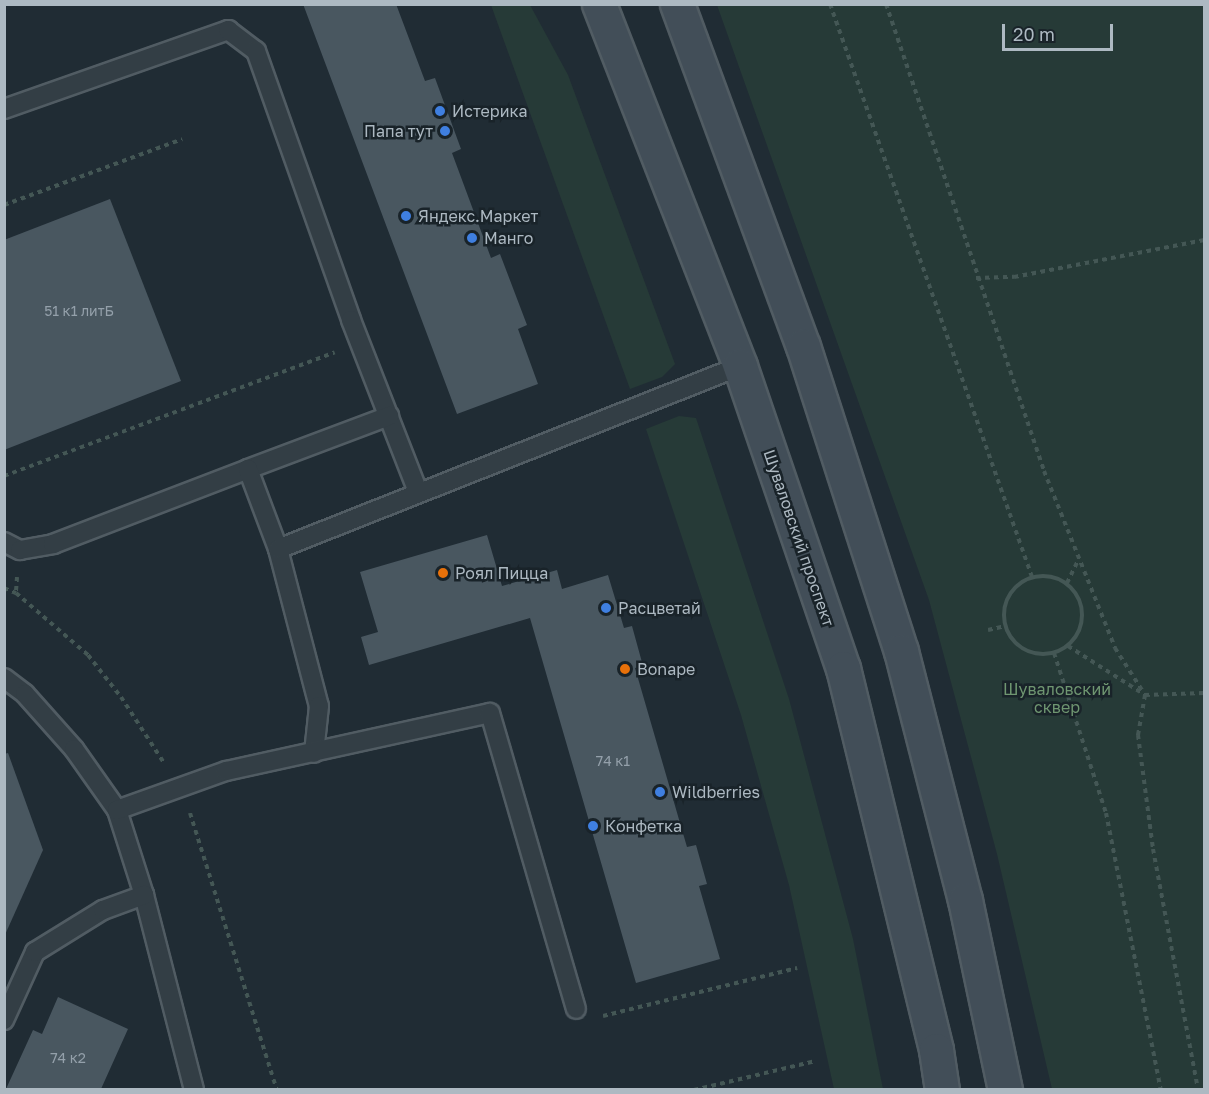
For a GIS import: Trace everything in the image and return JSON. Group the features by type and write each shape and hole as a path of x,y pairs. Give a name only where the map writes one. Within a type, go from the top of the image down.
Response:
{"street":[{"name":"Шуваловский проспект","path":"599,4 740,366 843,668 931,1028 942,1089"},
{"path":"677,4 803,346 902,651 965,900 1005,1089"}],"lane":[{"path":"4,110 228,30 256,51 360,342 418,492"},
{"path":"278,549 740,366"},
{"path":"4,542 20,550 53,544 389,416"},
{"path":"248,469 278,549 319,706 314,753"},
{"path":"4,678 25,693 75,749 117,810 144,895 194,1089"},
{"path":"117,810 226,771 490,713 576,1009"},
{"path":"4,1020 12,982 35,952 103,910 144,895"}],"path":[{"path":"830,4 1032,577"},
{"path":"886,4 976,278 1078,559 1115,648 1145,695 1138,735 1151,837 1198,1089"},
{"path":"4,205 182,139"},
{"path":"976,278 1014,277 1204,240"},
{"path":"4,476 360,342"},
{"path":"1066,583 1078,559"},
{"path":"1050,576 1066,583 1079,597 1083,615 1079,632 1068,646 1054,654 1034,653 1016,644 1006,626 1004,611 1009,597 1018,585 1032,577 1050,576"},
{"path":"4,588 16,593"},
{"path":"988,630 1006,626"},
{"path":"1068,646 1145,695 1204,693"},
{"path":"1054,654 1106,813 1161,1089"},
{"path":"576,1009 602,1016 797,968"},
{"path":"694,1089 816,1061"}],"green space":[{"path":"491,5 530,5 568,75 675,364 662,377 630,389"},
{"name":"Шуваловский сквер","path":"717,5 1204,5 1204,1089 1052,1089 997,854 929,600"},
{"path":"679,416 696,418 789,699 853,939 883,1089 834,1089 789,885 741,715 646,429"}],"building":[{"path":"303,4 396,4 425,81 435,78 461,149 452,153 491,258 500,254 527,325 518,329 538,384 457,414"},
{"path":"110,199 181,381 4,450 4,240"},
{"path":"487,535 502,586 557,570 562,589 608,575 624,628 632,626 643,666 635,668 687,847 696,845 707,884 699,886 720,959 636,983 530,618 369,665 361,637 378,632 360,572"},
{"path":"8,753 43,850 4,937 4,754"},
{"path":"58,997 128,1029 101,1089 6,1089 33,1030 42,1034"}],"place":[{"name":"Истерика","path":"440,111"},
{"name":"Папа тут","path":"445,131"},
{"name":"Яндекс.Маркет","path":"406,216"},
{"name":"Манго","path":"472,238"},
{"name":"Роял Пицца","path":"443,573"},
{"name":"Расцветай","path":"606,608"},
{"name":"Bonape","path":"625,669"},
{"name":"Wildberries","path":"660,792"},
{"name":"Конфетка","path":"593,826"}]}
